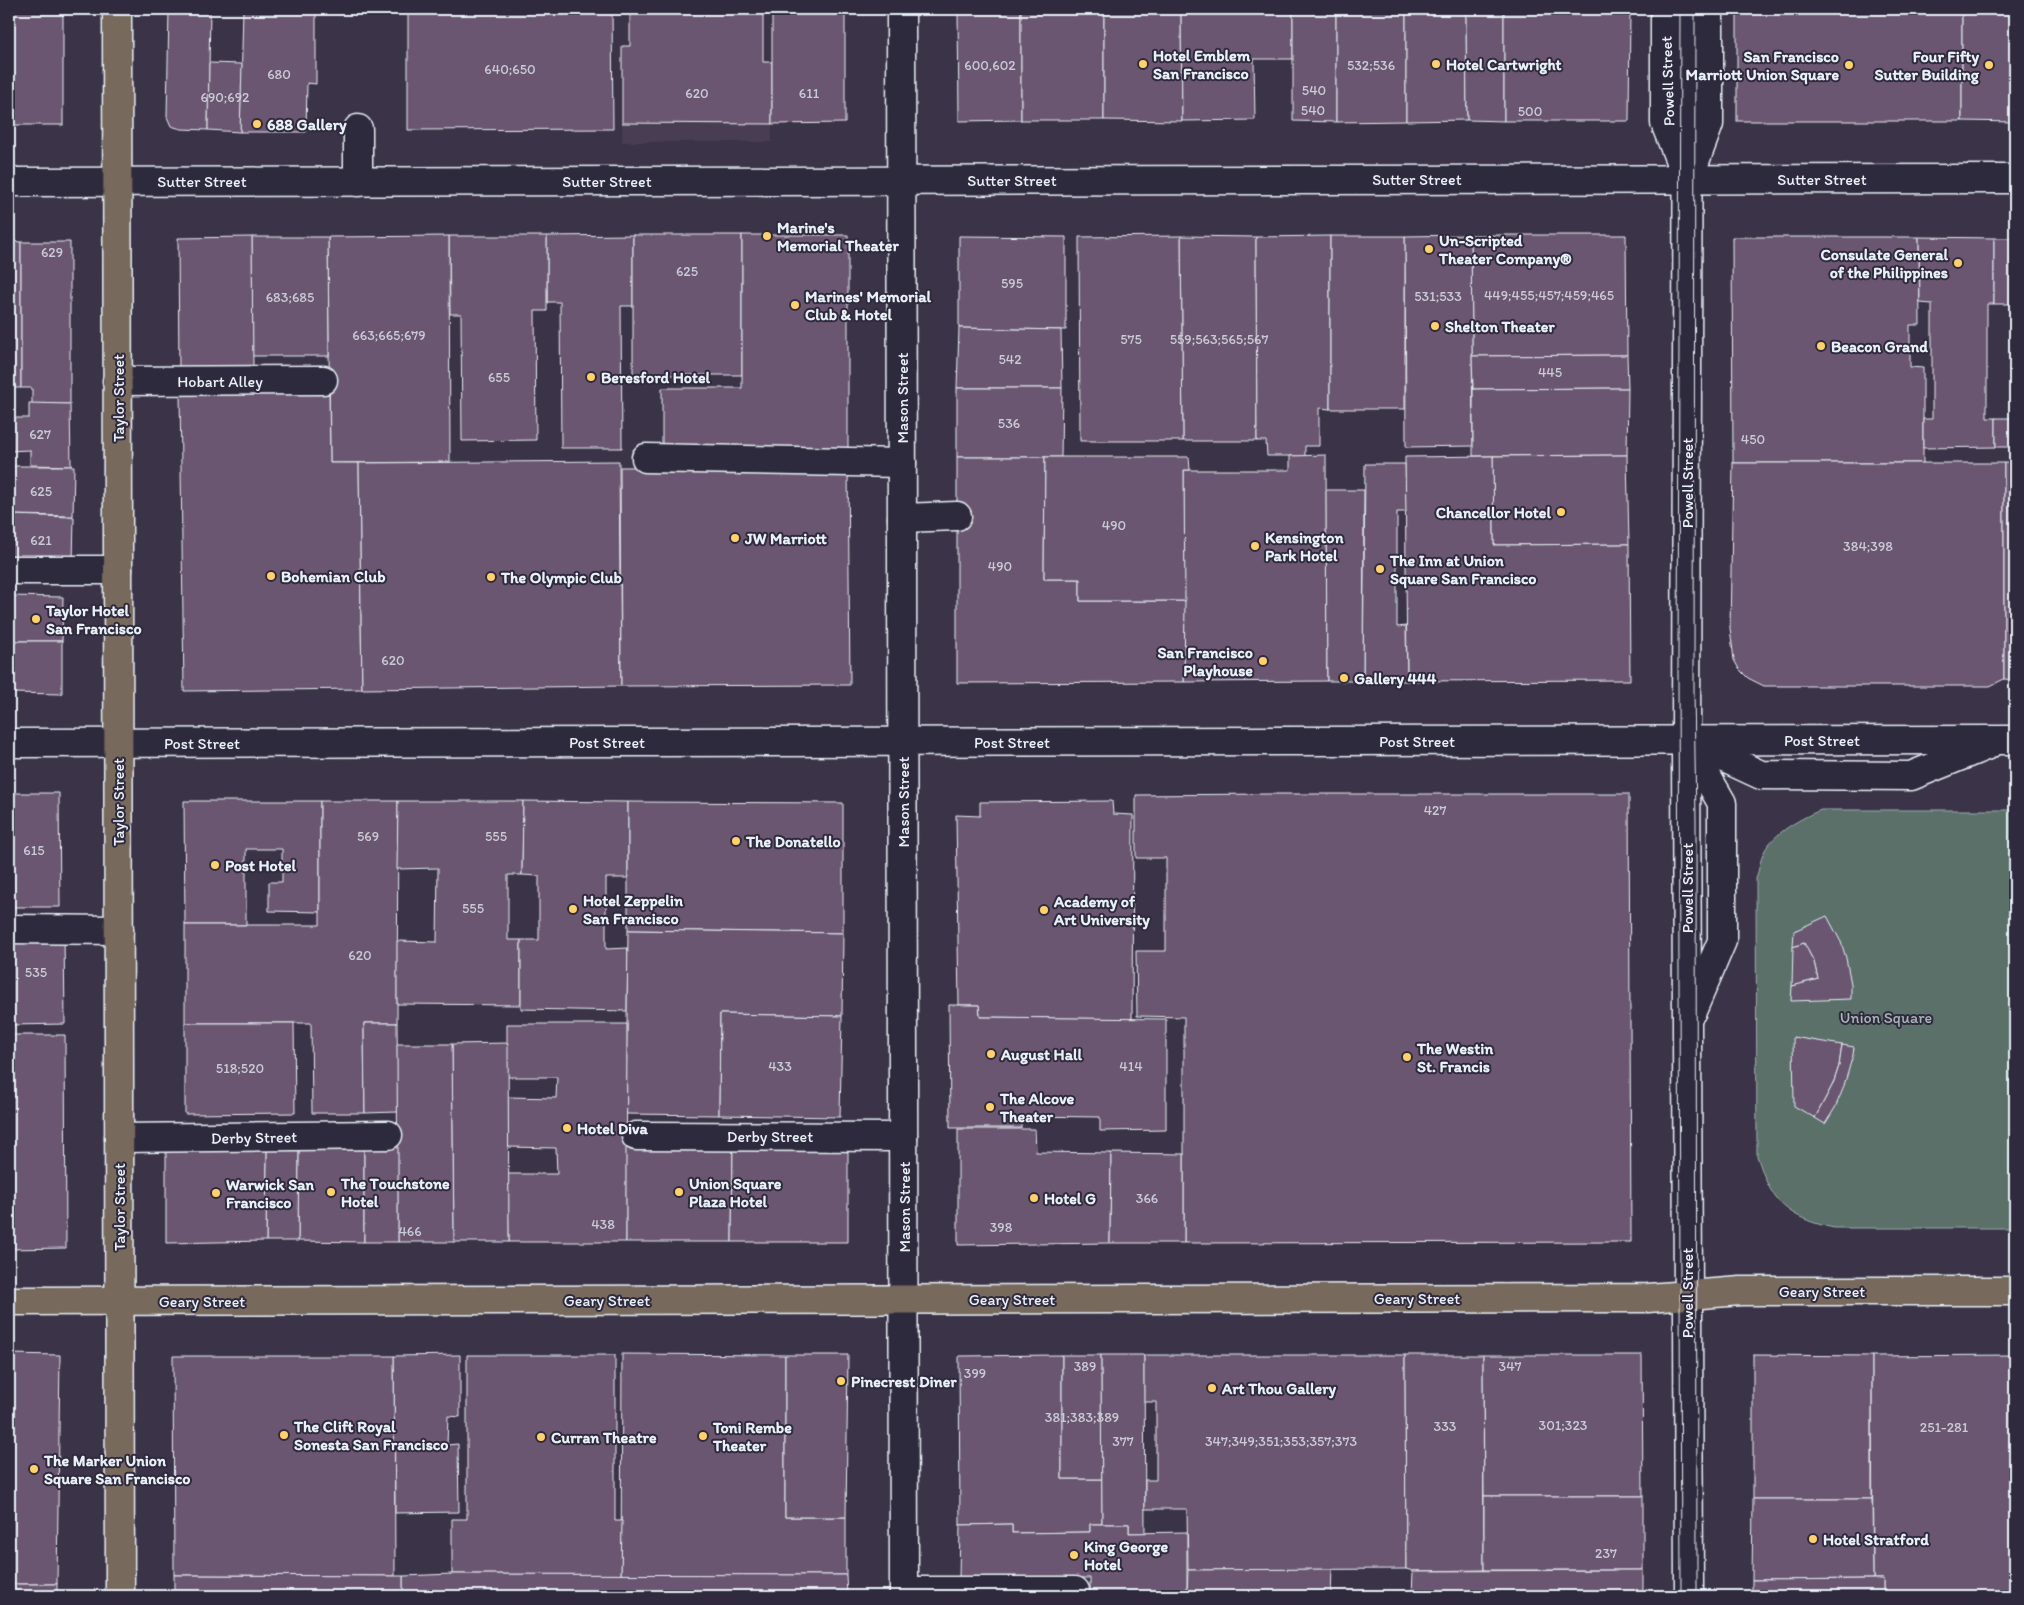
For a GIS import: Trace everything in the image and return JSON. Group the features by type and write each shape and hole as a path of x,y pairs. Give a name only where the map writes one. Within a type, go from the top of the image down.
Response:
{"main road":[{"name":"Taylor Street","path":"117,9 120,1596"},
{"name":"Geary Street","path":"9,1301 1648,1298 1740,1291 2015,1291"}],"street":[{"name":"Mason Street","path":"901,9 904,1594"},
{"name":"Powell Street","path":"1665,9 1665,123 1688,179"},
{"path":"1688,9 1688,179"},
{"name":"Powell Street","path":"1688,1596 1686,741 1688,179 1709,124 1708,9"},
{"path":"358,129 358,182"},
{"name":"Sutter Street","path":"9,182 2015,179"},
{"name":"Hobart Alley","path":"117,381 323,380"},
{"path":"646,458 902,464"},
{"path":"902,518 956,516"},
{"path":"9,570 118,570"},
{"path":"1686,741 1761,776 1911,776 2008,740"},
{"name":"Post Street","path":"9,743 2008,740"},
{"path":"1686,741 1722,804 1722,941 1687,1022"},
{"path":"9,929 119,930"},
{"name":"Derby Street","path":"119,1138 388,1135"},
{"name":"Derby Street","path":"636,1136 904,1137"},
{"path":"904,1594 1075,1591 1075,1596"}],"shaded area":[{"path":"696,45 696,62 772,62 772,142 622,142 622,46"}],"green space":[{"name":"Union Square","path":"1821,810 2015,810 2015,1228 1834,1228 1807,1220 1791,1212 1777,1200 1767,1183 1757,1156 1756,879 1761,858 1774,838 1797,821"}],"building":[{"path":"9,9 63,9 63,125 9,125"},
{"path":"169,9 210,9 208,130 181,129 171,126 167,117"},
{"path":"243,9 316,9 316,84 307,83 306,132 240,132"},
{"path":"408,9 612,9 613,129 408,130"},
{"path":"630,9 763,9 763,62 772,62 772,124 622,123 622,46 630,46"},
{"path":"772,9 845,9 845,123 772,124"},
{"path":"958,9 1021,9 1021,120 959,121"},
{"path":"1021,9 1104,9 1104,120 1021,120"},
{"name":"Hotel Emblem San Francisco","path":"1104,9 1181,9 1182,121 1104,120"},
{"path":"1181,9 1293,9 1293,59 1254,59 1255,120 1182,121"},
{"path":"1293,9 1336,9 1336,122 1293,121"},
{"path":"1336,9 1406,9 1406,121 1336,122"},
{"name":"Hotel Cartwright","path":"1406,9 1466,9 1467,120 1406,121"},
{"path":"1466,9 1504,9 1504,121 1467,120"},
{"path":"1504,9 1630,9 1629,121 1504,121"},
{"name":"San Francisco Marriott Union Square","path":"1737,9 1962,9 1962,121 1737,121"},
{"name":"Four Fifty Sutter Building","path":"1962,9 2015,9 2015,122 1962,121"},
{"path":"209,63 242,64 240,132 208,130"},
{"name":"Beresford Hotel","path":"633,235 633,306 621,306 622,448 561,448 560,302 547,302 547,236"},
{"path":"633,235 742,235 742,375 633,375"},
{"name":"Marines' Memorial Club & Hotel","path":"742,235 848,235 848,451 662,451 662,388 742,388"},
{"path":"1471,235 1626,235 1627,355 1472,356"},
{"path":"1471,235 1473,446 1406,447 1405,236"},
{"path":"449,236 547,236 547,311 535,311 536,440 462,441 461,314 450,314"},
{"path":"449,236 450,462 330,463 328,237"},
{"path":"959,236 1066,237 1066,330 959,328"},
{"path":"1181,236 1256,237 1257,441 1183,441"},
{"path":"1181,236 1183,441 1080,441 1079,237"},
{"path":"1330,236 1330,409 1319,408 1319,446 1305,446 1305,456 1267,456 1266,441 1257,441 1256,237"},
{"path":"1330,236 1405,236 1405,409 1330,409"},
{"path":"252,237 328,237 329,356 252,356"},
{"path":"252,237 253,370 179,371 178,238"},
{"name":"Beacon Grand","path":"1732,237 1919,237 1920,325 1910,325 1910,367 1923,368 1923,463 1733,463"},
{"path":"1919,237 1994,238 1994,304 1987,304 1987,418 1996,418 1996,447 1923,448 1923,419 1932,419 1932,304 1920,303"},
{"path":"1994,238 2015,238 2015,447 1996,447 1996,418 2011,418 2011,304 1994,304"},
{"path":"9,241 21,242 21,388 9,388"},
{"path":"21,242 70,242 70,404 32,404 32,388 21,388"},
{"path":"959,328 1061,330 1062,388 957,388"},
{"path":"1627,355 1628,388 1473,389 1472,356"},
{"path":"957,388 1062,388 1061,457 957,457"},
{"path":"1628,388 1627,455 1473,456 1473,389"},
{"name":"Bohemian Club","path":"329,391 330,463 359,463 362,689 184,691 180,393"},
{"path":"29,403 70,404 71,466 30,465 30,450 9,451 9,418 29,418"},
{"name":"Kensington Park Hotel","path":"1326,455 1327,681 1184,682 1184,470 1290,470 1290,456"},
{"name":"Chancellor Hotel","path":"1627,455 1629,544 1494,545 1493,456"},
{"path":"1493,456 1494,545 1629,544 1630,680 1407,681 1405,457"},
{"path":"957,457 1045,457 1044,579 1080,579 1080,601 1185,601 1184,682 957,683"},
{"path":"1045,457 1189,457 1190,470 1184,470 1185,601 1080,601 1080,579 1044,579"},
{"name":"The Olympic Club","path":"619,461 621,686 362,689 359,463"},
{"path":"1733,463 2004,463 2004,679 1990,686 1764,686 1748,678 1739,669 1734,660 1730,628"},
{"path":"2004,463 2015,463 2015,680 2004,679"},
{"name":"The Inn at Union Square San Francisco","path":"1365,464 1405,464 1406,512 1397,512 1397,627 1406,626 1407,681 1363,681"},
{"path":"9,466 74,466 73,516 9,515"},
{"name":"JW Marriott","path":"848,466 850,685 621,686 620,467"},
{"path":"1326,490 1364,490 1363,681 1327,681"},
{"path":"9,515 74,517 73,563 9,563"},
{"name":"Taylor Hotel San Francisco","path":"9,596 63,597 62,641 9,641"},
{"path":"9,641 62,641 62,694 9,693"},
{"path":"9,793 59,793 60,907 9,907"},
{"name":"The Westin St. Francis","path":"1629,794 1631,1242 1184,1243 1184,1017 1137,1016 1136,951 1166,951 1166,858 1136,858 1136,795"},
{"name":"Post Hotel","path":"184,801 320,801 320,912 269,911 269,882 282,882 282,849 246,849 246,925 185,925"},
{"path":"320,801 398,801 397,1023 364,1023 365,1113 312,1113 311,1023 185,1023 185,925 320,925"},
{"path":"398,801 523,801 522,875 508,875 508,940 521,940 521,1005 397,1004 397,941 437,942 438,868 397,869"},
{"name":"Hotel Zeppelin San Francisco","path":"523,801 628,802 628,878 606,878 606,949 628,948 627,1011 521,1009 521,940 539,940 539,876 522,875"},
{"name":"Academy of Art University","path":"1112,801 1113,814 1133,815 1132,1019 980,1017 979,1005 959,1005 956,815 980,816 980,802"},
{"name":"The Donatello","path":"628,802 843,803 843,933 628,930"},
{"path":"1827,916 1841,942 1846,958 1851,984 1851,999 1791,1001 1792,986 1818,979 1814,962 1804,943 1793,947 1794,931"},
{"path":"628,930 843,933 842,1016 720,1014 719,1115 626,1114"},
{"path":"64,934 65,1024 12,1025 12,1009 9,1009 9,935"},
{"path":"1804,943 1814,962 1818,979 1792,986 1793,947"},
{"path":"949,1005 979,1005 980,1017 1166,1019 1166,1130 1100,1131 1100,1117 1021,1116 1021,1128 950,1128"},
{"path":"720,1014 842,1016 840,1117 719,1115"},
{"path":"185,1023 294,1023 295,1113 185,1114"},
{"path":"364,1023 397,1023 398,1112 365,1113"},
{"name":"Hotel Diva","path":"507,1024 627,1024 626,1242 509,1242 508,1174 557,1174 556,1148 508,1147 508,1097 556,1098 557,1077 507,1077"},
{"path":"9,1035 65,1035 66,1248 9,1249"},
{"path":"1793,1037 1842,1045 1839,1066 1833,1084 1815,1118 1794,1106"},
{"path":"508,1043 509,1242 454,1242 452,1044"},
{"path":"397,1044 452,1044 454,1242 398,1242"},
{"path":"1842,1045 1854,1047 1853,1055 1843,1089 1835,1108 1825,1124 1815,1118 1833,1084 1839,1066"},
{"name":"Hotel G","path":"958,1129 1035,1129 1036,1152 1111,1153 1110,1243 958,1245"},
{"name":"Union Square Plaza Hotel","path":"626,1141 733,1142 732,1242 626,1242"},
{"name":"The Touchstone Hotel","path":"299,1142 364,1144 364,1242 298,1241"},
{"path":"299,1142 298,1241 266,1241 267,1144"},
{"path":"733,1142 848,1142 848,1242 732,1242"},
{"path":"398,1143 398,1242 364,1242 364,1144"},
{"name":"Warwick San Francisco","path":"166,1144 267,1144 266,1241 166,1243"},
{"path":"1111,1153 1184,1154 1184,1243 1110,1243"},
{"name":"The Marker Union Square San Francisco","path":"9,1354 60,1355 57,1584 9,1584"},
{"name":"Toni Rembe Theater","path":"622,1354 785,1355 785,1517 846,1517 846,1575 621,1575"},
{"path":"460,1355 460,1417 448,1416 447,1445 458,1444 459,1512 395,1513 394,1356"},
{"name":"Curran Theatre","path":"467,1355 615,1355 615,1521 622,1521 621,1575 452,1574 452,1519 467,1519"},
{"path":"785,1355 848,1355 846,1517 785,1517"},
{"path":"1062,1355 1062,1479 1102,1479 1102,1524 1090,1524 1090,1532 1012,1533 1012,1524 960,1525 959,1356"},
{"path":"1062,1355 1101,1355 1102,1479 1062,1479"},
{"path":"1101,1355 1144,1355 1145,1533 1129,1533 1129,1524 1102,1524"},
{"path":"1144,1355 1405,1355 1406,1569 1188,1570 1187,1509 1145,1509 1145,1480 1156,1480 1156,1402 1144,1402"},
{"path":"1405,1355 1483,1355 1484,1570 1413,1571 1406,1569"},
{"path":"1483,1355 1642,1355 1643,1496 1484,1496"},
{"path":"1753,1355 1872,1356 1872,1499 1753,1499"},
{"path":"2015,1355 2015,1596 1883,1596 1883,1579 1873,1579 1872,1356"},
{"name":"The Clift Royal Sonesta San Francisco","path":"173,1356 394,1356 395,1576 174,1575"},
{"path":"1484,1496 1643,1496 1643,1570 1484,1570"},
{"name":"Hotel Stratford","path":"1753,1499 1872,1499 1873,1579 1752,1580"},
{"name":"King George Hotel","path":"1012,1524 1012,1533 1090,1532 1090,1524 1129,1524 1129,1533 1187,1532 1187,1596 1090,1596 1090,1578 959,1578 960,1525"},
{"path":"1332,1569 1331,1596 1187,1596 1188,1570"},
{"path":"1643,1570 1643,1596 1412,1596 1413,1571"},
{"path":"452,1574 846,1575 847,1596 403,1596 403,1576"},
{"path":"174,1575 403,1576 403,1596 174,1596"},
{"path":"1883,1579 1883,1596 1752,1596 1752,1580"},
{"path":"9,1584 57,1584 57,1596 9,1596"},
{"path":"1331,1594 1412,1594 1412,1596 1331,1596"}],"tram line":[{"path":"1680,9 1678,669 1681,1596"},
{"path":"1695,9 1694,690 1696,820 1697,1596"}],"place":[{"name":"Hotel Emblem San Francisco","path":"1143,64"},
{"name":"Hotel Cartwright","path":"1436,64"},
{"name":"San Francisco Marriott Union Square","path":"1849,65"},
{"name":"Four Fifty Sutter Building","path":"1989,65"},
{"name":"688 Gallery","path":"257,124"},
{"name":"Marine's Memorial Theater","path":"767,236"},
{"name":"Un-Scripted Theater Company®","path":"1429,249"},
{"name":"Consulate General of the Philippines","path":"1958,263"},
{"name":"Marines' Memorial Club & Hotel","path":"795,305"},
{"name":"Shelton Theater","path":"1435,326"},
{"name":"Beacon Grand","path":"1821,346"},
{"name":"Beresford Hotel","path":"591,377"},
{"name":"Chancellor Hotel","path":"1561,512"},
{"name":"JW Marriott","path":"735,538"},
{"name":"Kensington Park Hotel","path":"1255,546"},
{"name":"The Inn at Union Square San Francisco","path":"1380,569"},
{"name":"Bohemian Club","path":"271,576"},
{"name":"The Olympic Club","path":"491,577"},
{"name":"Taylor Hotel San Francisco","path":"36,619"},
{"name":"San Francisco Playhouse","path":"1263,661"},
{"name":"Gallery 444","path":"1344,678"},
{"name":"The Donatello","path":"736,841"},
{"name":"Post Hotel","path":"215,865"},
{"name":"Hotel Zeppelin San Francisco","path":"573,909"},
{"name":"Academy of Art University","path":"1044,910"},
{"name":"August Hall","path":"991,1054"},
{"name":"The Westin St. Francis","path":"1407,1057"},
{"name":"The Alcove Theater","path":"990,1107"},
{"name":"Hotel Diva","path":"567,1128"},
{"name":"The Touchstone Hotel","path":"331,1192"},
{"name":"Union Square Plaza Hotel","path":"679,1192"},
{"name":"Warwick San Francisco","path":"216,1193"},
{"name":"Hotel G","path":"1034,1198"},
{"name":"Pinecrest Diner","path":"841,1381"},
{"name":"Art Thou Gallery","path":"1212,1388"},
{"name":"The Clift Royal Sonesta San Francisco","path":"284,1435"},
{"name":"Toni Rembe Theater","path":"703,1436"},
{"name":"Curran Theatre","path":"541,1437"},
{"name":"The Marker Union Square San Francisco","path":"34,1469"},
{"name":"Hotel Stratford","path":"1813,1539"},
{"name":"King George Hotel","path":"1074,1555"}]}
